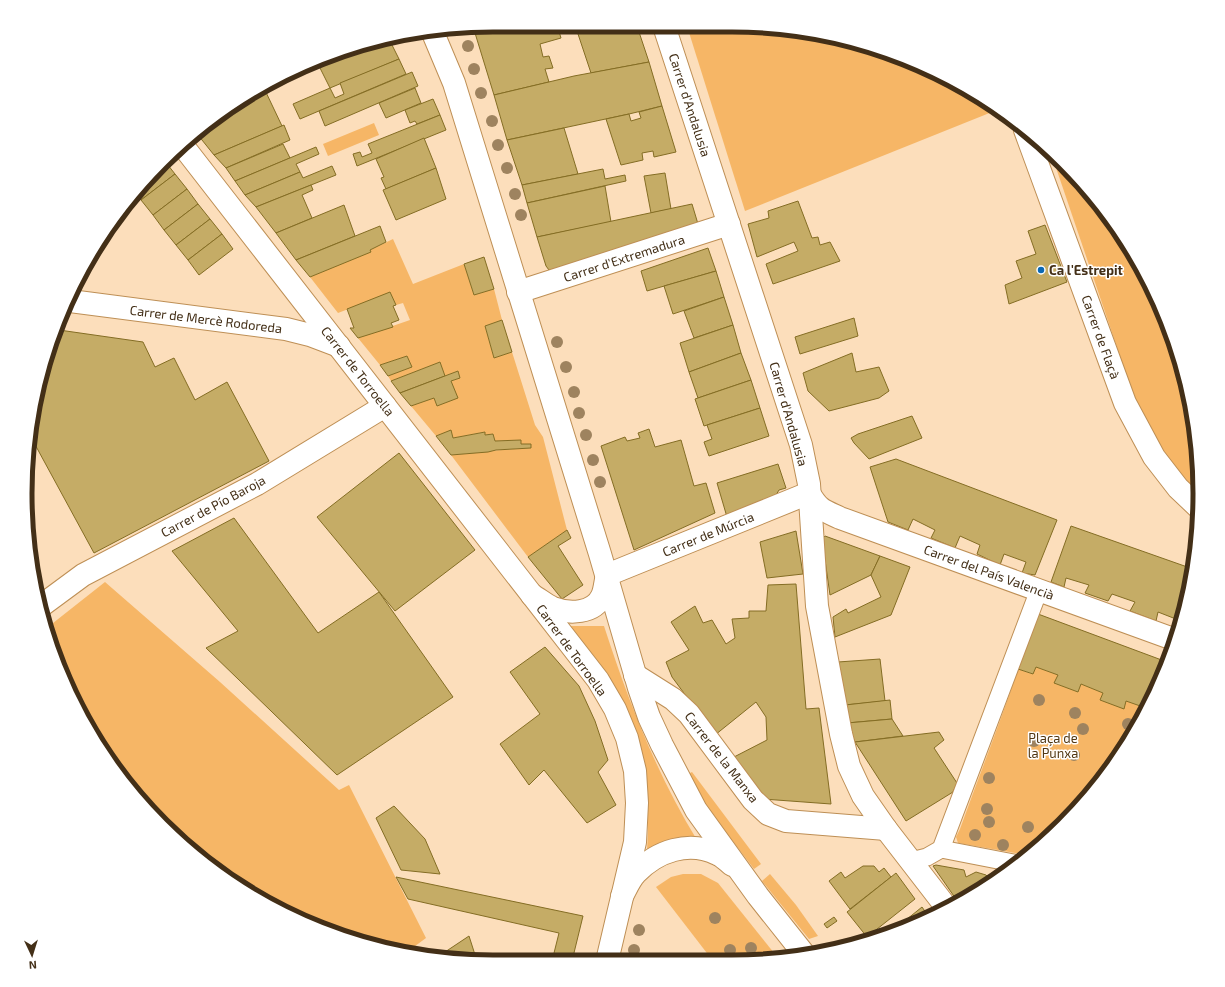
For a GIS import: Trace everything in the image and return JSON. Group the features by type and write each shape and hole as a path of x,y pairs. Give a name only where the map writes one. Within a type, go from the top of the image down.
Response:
{"street":[{"name":"Carrer d'Andalusia","path":"666,32 801,445 809,493 817,606 841,734 849,766 863,796 886,829 943,903"},
{"path":"434,36 454,83 607,575 635,675 649,717 696,810 744,874 758,896 800,950"},
{"name":"Carrer de Flaçà","path":"1028,140 1125,403 1154,457 1178,488 1193,502"},
{"name":"Carrer de Torroella","path":"186,150 598,680 615,709 627,738 635,771 637,803 635,842 608,955"},
{"name":"Carrer d'Extremadura","path":"518,292 729,224"},
{"name":"Carrer de Mercè Rodoreda","path":"74,302 286,329 310,335 339,346"},
{"name":"Carrer de Pío Baroja","path":"46,603 83,575 257,484 385,406"},
{"name":"Carrer de Múrcia","path":"607,575 809,493"},
{"name":"Carrer del País Valencià","path":"809,493 821,509 840,518 1170,638"},
{"name":"Carrer de Torroella","path":"532,595 552,607 566,612 584,611 596,605 603,595 607,575"},
{"path":"911,862 927,857 941,849 1039,590"},
{"name":"Carrer de la Manxa","path":"635,675 674,699 689,714 753,800 768,814 786,821 886,829"},
{"path":"622,896 635,874 648,862 663,853 682,848 701,848 719,854 744,874"},
{"path":"941,849 1009,862"}],"green space":[{"path":"689,32 762,33 822,41 851,48 880,56 908,67 962,94 991,112 745,211"},
{"path":"374,123 379,135 328,156 323,144"},
{"path":"1055,164 1098,213 1115,237 1145,289 1158,317 1169,345 1184,403 1189,433 1193,487 1180,476 1139,412"},
{"path":"393,239 413,284 464,264 474,295 494,289 502,320 485,326 494,358 512,352 535,425 543,437 567,530 528,557 451,455 531,448 531,444 521,444 520,440 495,441 493,434 485,435 484,432 453,438 451,431 436,436 411,406 434,398 437,406 457,398 451,381 460,378 458,371 445,376 440,362 391,381 388,376 412,367 407,356 380,365 358,338 410,320 403,303 396,305 390,293 338,313 310,277 370,252 370,250"},
{"path":"105,582 220,682 339,790 349,785 426,938 413,948 345,931 317,920 289,907 237,877 189,840 167,820 147,798 110,750 80,698 56,642 51,624"},
{"path":"569,626 604,626 644,736 682,815 697,840 647,851 647,793"},
{"name":"Plaça de la Punxa","path":"1036,667 1058,675 1055,683 1078,692 1081,684 1103,693 1100,700 1124,708 1126,701 1141,706 1115,750 1098,774 1058,820 1020,854 958,843 956,837 1018,669 1032,674"},
{"path":"692,772 761,864 754,869 706,806 688,774"},
{"path":"683,874 701,874 718,883 774,953 708,955 656,887 671,877"},
{"path":"770,874 796,905 818,936 809,939 762,881"}],"building":[{"path":"559,32 561,38 540,44 543,57 549,56 553,68 545,69 549,82 494,95 475,33"},
{"path":"577,32 639,32 649,62 591,73"},
{"path":"391,44 399,59 330,88 319,66 345,56"},
{"path":"399,59 406,74 300,119 293,104 330,88 335,98 344,94 340,83"},
{"path":"649,62 662,106 507,140 494,95 574,76"},
{"path":"412,72 418,86 325,126 319,111"},
{"path":"415,88 421,103 386,118 379,103"},
{"path":"266,92 282,126 214,155 200,138 237,110"},
{"path":"433,99 440,115 417,124 415,121 410,123 405,110"},
{"path":"662,106 676,152 654,157 653,151 642,153 643,160 621,165 606,119 629,114 631,121 641,118 639,112"},
{"path":"440,115 446,130 357,166 353,154 360,152 362,157 372,153 368,144"},
{"path":"284,125 290,140 226,168 214,155"},
{"path":"564,128 578,174 522,185 507,140"},
{"path":"424,138 436,168 386,189 381,178 384,177 376,159"},
{"path":"283,144 290,158 235,181 226,168"},
{"path":"316,147 319,154 296,164 300,172 245,195 235,181"},
{"path":"168,166 175,174 141,200 139,198"},
{"path":"332,166 336,175 256,207 245,195 300,172 303,178"},
{"path":"436,168 446,199 396,220 383,190"},
{"path":"603,169 605,179 625,175 626,181 527,203 522,185"},
{"path":"665,173 671,209 651,213 644,176"},
{"path":"175,174 187,189 153,215 141,200"},
{"path":"311,185 313,190 302,195 312,218 276,233 256,207"},
{"path":"605,186 611,222 537,237 527,203"},
{"path":"187,189 198,204 164,230 153,215"},
{"path":"798,201 812,238 818,237 820,245 830,242 840,261 773,284 766,264 798,251 794,242 757,257 748,224 769,218 768,211"},
{"path":"198,204 210,219 176,245 164,230"},
{"path":"692,204 698,224 554,269 549,270 546,266 537,237"},
{"path":"344,205 355,236 296,260 276,233"},
{"path":"210,219 222,234 188,260 176,245"},
{"name":"Ca l'Estrepit","path":"1045,225 1067,282 1009,304 1005,285 1022,278 1016,261 1036,254 1028,231"},
{"path":"380,226 386,242 370,250 371,252 310,277 296,260"},
{"path":"222,234 233,249 199,275 188,260"},
{"path":"708,248 716,271 647,291 641,271"},
{"path":"484,257 494,289 474,295 464,264"},
{"path":"716,271 724,297 673,314 664,286"},
{"path":"390,292 396,305 393,306 399,320 391,323 393,327 358,338 350,328 354,328 347,309"},
{"path":"724,297 733,325 694,338 684,311"},
{"path":"854,318 858,336 800,354 795,337"},
{"path":"502,320 512,352 494,358 485,326"},
{"path":"733,325 741,353 689,372 680,343"},
{"path":"62,330 143,342 155,367 174,358 195,400 227,382 269,461 94,553 35,444 41,403 56,345"},
{"path":"741,353 751,380 698,398 689,372"},
{"path":"852,353 856,372 879,367 889,391 879,398 829,411 808,391 803,373"},
{"path":"407,356 412,367 388,376 380,365"},
{"path":"440,362 445,376 400,393 391,381"},
{"path":"458,371 460,378 451,381 458,398 437,406 434,398 411,406 400,393"},
{"path":"751,380 760,408 704,426 695,399"},
{"path":"760,408 769,436 709,456 704,442 712,439 707,425"},
{"path":"912,416 922,438 869,459 851,438 858,434"},
{"path":"649,429 655,447 681,440 694,486 706,483 715,513 634,550 601,446 625,437 627,441 640,438 638,433"},
{"path":"451,430 453,438 485,432 485,435 493,434 495,441 521,440 521,444 531,444 531,448 451,455 436,436"},
{"path":"399,453 475,550 395,611 317,517"},
{"path":"896,459 1057,520 1035,575 1022,573 1026,562 1004,554 1000,565 977,554 980,545 960,536 955,548 931,538 935,530 913,519 908,530 888,522 870,467"},
{"path":"778,464 786,488 779,490 776,495 727,517 717,483"},
{"path":"234,518 318,633 379,592 453,697 337,775 206,648 238,631 172,551"},
{"path":"1071,526 1187,567 1175,619 1158,612 1156,621 1130,611 1135,602 1112,594 1108,601 1085,593 1089,585 1066,578 1064,587 1051,582"},
{"path":"567,530 571,538 558,546 583,585 562,599 528,557"},
{"path":"796,531 803,574 767,578 760,542"},
{"path":"825,536 880,556 871,575 830,595 822,539"},
{"path":"880,556 910,567 891,615 835,637 833,617 846,609 848,613 881,597 871,575"},
{"path":"796,584 806,709 819,708 831,804 763,799 734,757 767,740 766,717 756,702 715,735 672,677 666,662 689,650 671,622 695,606 703,623 712,620 726,644 735,638 732,619 749,618 749,611 766,611 768,585"},
{"path":"1038,614 1162,660 1141,706 1126,701 1124,709 1100,700 1103,693 1081,684 1078,692 1054,683 1058,675 1036,667 1033,674 1018,669"},
{"path":"545,647 579,686 595,721 608,760 598,772 616,805 587,823 544,770 529,785 500,744 540,714 510,672"},
{"path":"880,659 885,701 845,705 838,662"},
{"path":"890,700 892,719 847,723 845,705"},
{"path":"892,719 903,736 855,742 847,723"},
{"path":"939,732 944,740 934,748 957,783 953,792 906,821 855,742"},
{"path":"394,806 425,839 440,874 401,870 376,818"},
{"path":"936,865 964,870 966,877 976,872 988,877 955,897 933,866"},
{"path":"863,866 874,866 879,872 884,868 891,877 850,909 829,881 841,872 845,878"},
{"path":"896,873 915,899 872,933 865,935 847,912"},
{"path":"396,877 583,916 573,955 554,955 559,933 408,899"},
{"path":"922,907 925,912 908,920 904,922"},
{"path":"834,917 837,921 827,928 824,924"},
{"path":"469,936 475,954 463,954 445,952"}],"place":[{"name":"Ca l'Estrepit","path":"1041,270"}]}
